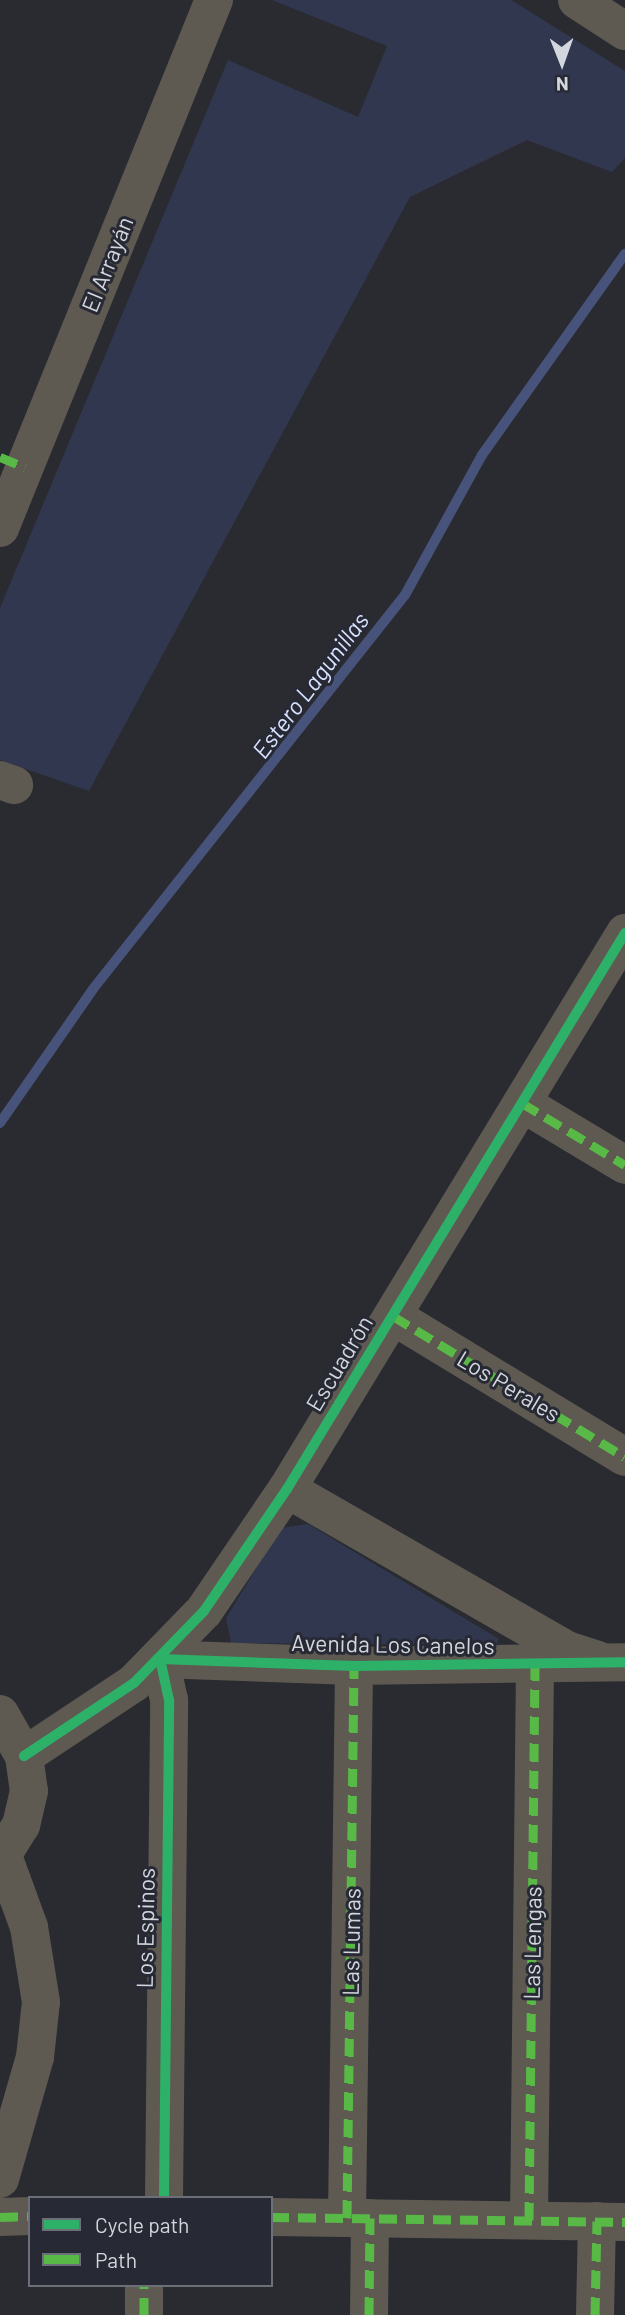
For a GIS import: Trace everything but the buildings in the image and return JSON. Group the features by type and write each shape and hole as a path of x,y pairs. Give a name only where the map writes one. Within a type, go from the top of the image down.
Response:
{"street":[{"name":"El Arrayán","path":"0,528 12,462 214,0"},
{"path":"577,0 625,31"},
{"name":"Escuadrón","path":"24,1756 95,1714 160,1659 204,1611 287,1489 625,933"},
{"path":"522,1103 625,1165"},
{"name":"Los Perales","path":"393,1316 625,1457"},
{"name":"Avenida Los Canelos","path":"287,1489 568,1650 620,1662"},
{"name":"Avenida Los Canelos","path":"160,1659 354,1666 535,1667 620,1662"},
{"name":"Los Espinos","path":"160,1659 169,1700 164,2196"},
{"name":"Las Lumas","path":"354,1666 359,2218"},
{"name":"Las Lengas","path":"528,2220 535,1667"},
{"path":"0,1714 24,1756 27,1809 1,1857 29,1927 41,2002 35,2057 0,2179"},
{"path":"0,2217 28,2216"},
{"path":"273,2217 611,2222 595,2315"},
{"path":"359,2218 369,2315"},
{"path":"144,2287 144,2315"}],"shaded area":[{"path":"272,0 511,0 625,71 625,158 612,172 527,140 410,197 89,791 0,760 0,608 228,60 358,117 387,46"},
{"path":"308,1524 499,1639 496,1645 231,1643 226,1618 281,1528"}],"waterway":[{"name":"Estero Lagunillas","path":"0,1123 93,989 405,595 482,455 625,254"}],"marked path":[{"path":"0,457 25,467"},
{"path":"522,1103 625,1165"},
{"path":"393,1316 625,1457"},
{"path":"347,2218 354,1666"},
{"path":"529,2220 535,1667"},
{"path":"0,2217 28,2216"},
{"path":"273,2217 625,2222"},
{"path":"369,2315 370,2218"},
{"path":"595,2315 597,2221"},
{"path":"144,2287 144,2315"}],"cycle path":[{"path":"24,1756 134,1683 204,1611 287,1489 625,933"},
{"path":"164,2196 169,1700 160,1659 354,1666 625,1662"}]}
